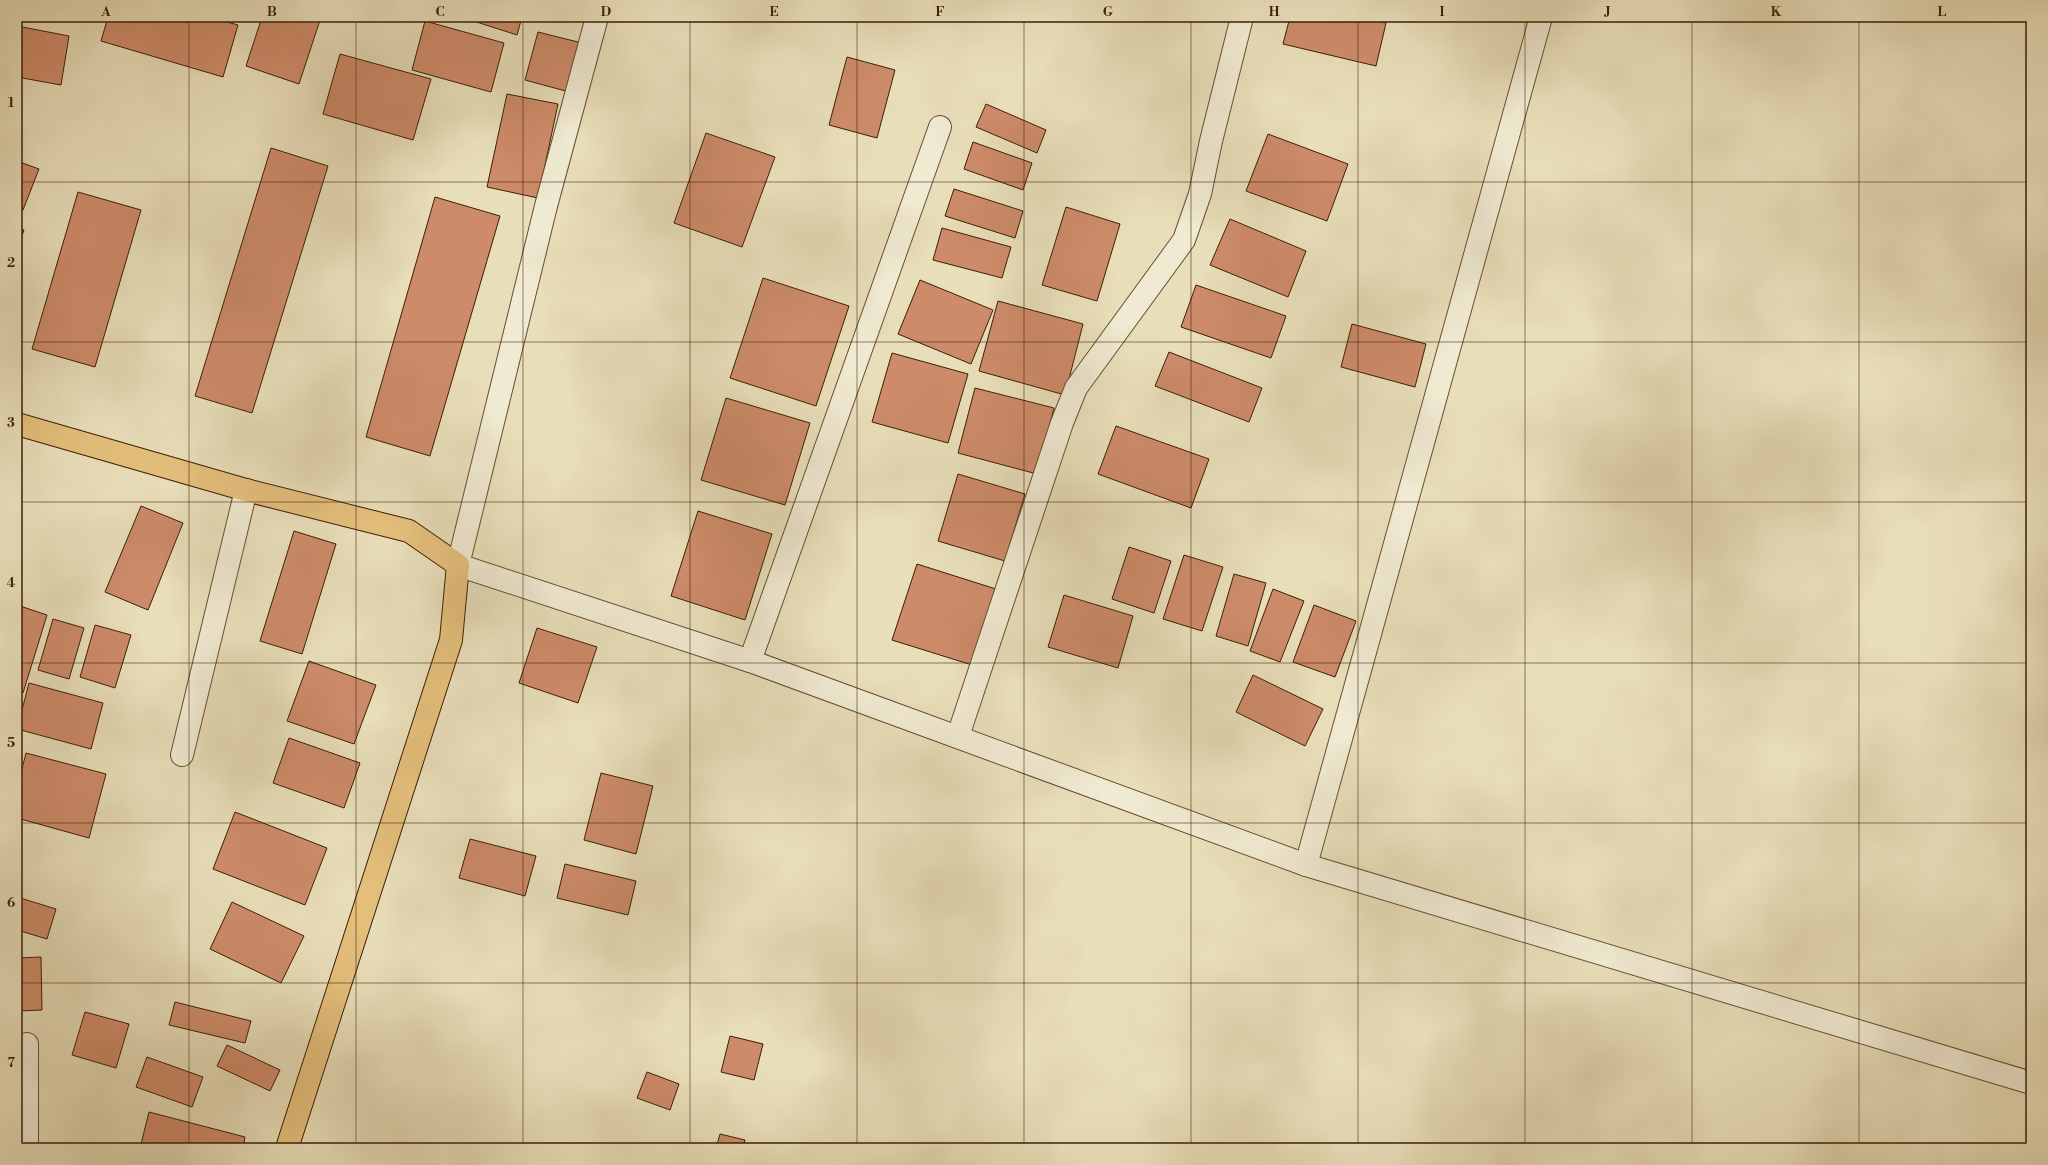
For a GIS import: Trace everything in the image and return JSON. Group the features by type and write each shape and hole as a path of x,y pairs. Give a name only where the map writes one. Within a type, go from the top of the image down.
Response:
{"main road":[{"path":"17,424 246,490 409,531 458,565 451,640 287,1148"}],"street":[{"path":"597,17 546,206 458,565 750,661 1306,864 2031,1084"},
{"path":"958,736 1062,423 1076,388 1184,240 1200,194 1211,141 1242,17"},
{"path":"1306,864 1541,17"},
{"path":"750,661 940,127"},
{"path":"182,754 246,490"},
{"path":"27,1044 27,1148"}],"building":[{"path":"108,17 209,17 238,25 223,77 101,41"},
{"path":"262,17 321,17 299,84 246,66"},
{"path":"461,17 522,17 517,35"},
{"path":"1290,17 1360,17 1386,23 1376,66 1283,44"},
{"path":"425,21 504,43 491,92 412,70"},
{"path":"17,26 69,36 61,85 17,77"},
{"path":"538,32 586,44 573,93 525,80"},
{"path":"340,54 431,79 413,140 323,114"},
{"path":"847,57 895,70 877,138 829,125"},
{"path":"507,94 558,104 538,198 487,187"},
{"path":"986,104 1046,130 1037,153 976,127"},
{"path":"706,133 775,157 742,247 674,223"},
{"path":"1268,134 1348,164 1327,221 1246,191"},
{"path":"973,142 1032,163 1023,190 964,169"},
{"path":"271,148 328,166 252,413 195,396"},
{"path":"17,161 39,169 23,210 17,207"},
{"path":"954,189 1023,211 1015,238 945,216"},
{"path":"78,192 141,210 95,367 32,349"},
{"path":"435,197 500,216 430,456 366,437"},
{"path":"1066,207 1120,224 1097,301 1042,285"},
{"path":"1230,219 1306,251 1288,297 1210,265"},
{"path":"17,228 24,230 17,250"},
{"path":"942,228 1011,247 1002,278 933,260"},
{"path":"763,278 849,306 816,406 730,378"},
{"path":"920,280 993,310 971,364 898,334"},
{"path":"1196,285 1286,316 1271,358 1181,327"},
{"path":"998,301 1083,324 1065,395 979,371"},
{"path":"1352,324 1426,344 1415,387 1341,367"},
{"path":"1169,352 1262,388 1249,422 1155,386"},
{"path":"892,353 968,374 948,443 872,422"},
{"path":"975,388 1054,408 1037,474 958,453"},
{"path":"726,398 810,423 785,505 701,480"},
{"path":"1116,426 1209,459 1191,508 1098,474"},
{"path":"958,474 1025,494 1005,561 938,541"},
{"path":"141,506 183,523 148,610 105,592"},
{"path":"698,511 772,534 745,620 671,596"},
{"path":"294,531 336,544 302,654 260,641"},
{"path":"1129,547 1171,561 1154,613 1112,599"},
{"path":"1184,555 1223,567 1202,631 1163,619"},
{"path":"917,564 996,589 972,665 892,640"},
{"path":"1234,574 1266,583 1248,646 1216,636"},
{"path":"1273,589 1304,601 1280,662 1250,651"},
{"path":"1064,595 1133,616 1118,668 1048,647"},
{"path":"17,605 47,615 23,693 17,691"},
{"path":"1314,605 1356,621 1335,677 1293,662"},
{"path":"53,619 84,628 69,679 38,670"},
{"path":"95,625 131,635 115,688 80,677"},
{"path":"537,628 597,647 578,703 519,683"},
{"path":"309,661 376,685 354,744 287,721"},
{"path":"1253,675 1323,709 1305,746 1236,712"},
{"path":"29,683 103,703 91,749 17,729"},
{"path":"289,738 360,763 344,808 273,783"},
{"path":"26,753 106,774 89,838 17,818 17,788"},
{"path":"601,773 653,786 636,854 584,840"},
{"path":"235,812 327,848 305,905 213,869"},
{"path":"470,839 536,856 525,896 459,878"},
{"path":"565,864 636,881 628,915 557,898"},
{"path":"17,897 56,909 47,939 17,930"},
{"path":"232,902 304,936 281,983 210,949"},
{"path":"41,957 42,1010 18,1011 18,958"},
{"path":"175,1002 251,1021 245,1043 169,1025"},
{"path":"85,1012 129,1024 116,1068 72,1055"},
{"path":"730,1036 763,1044 754,1080 721,1072"},
{"path":"227,1045 280,1070 270,1091 217,1066"},
{"path":"147,1057 203,1077 192,1107 136,1087"},
{"path":"647,1072 679,1084 670,1110 637,1098"},
{"path":"149,1112 245,1137 243,1148 140,1148"},
{"path":"720,1134 745,1140 743,1148 716,1148"}]}
